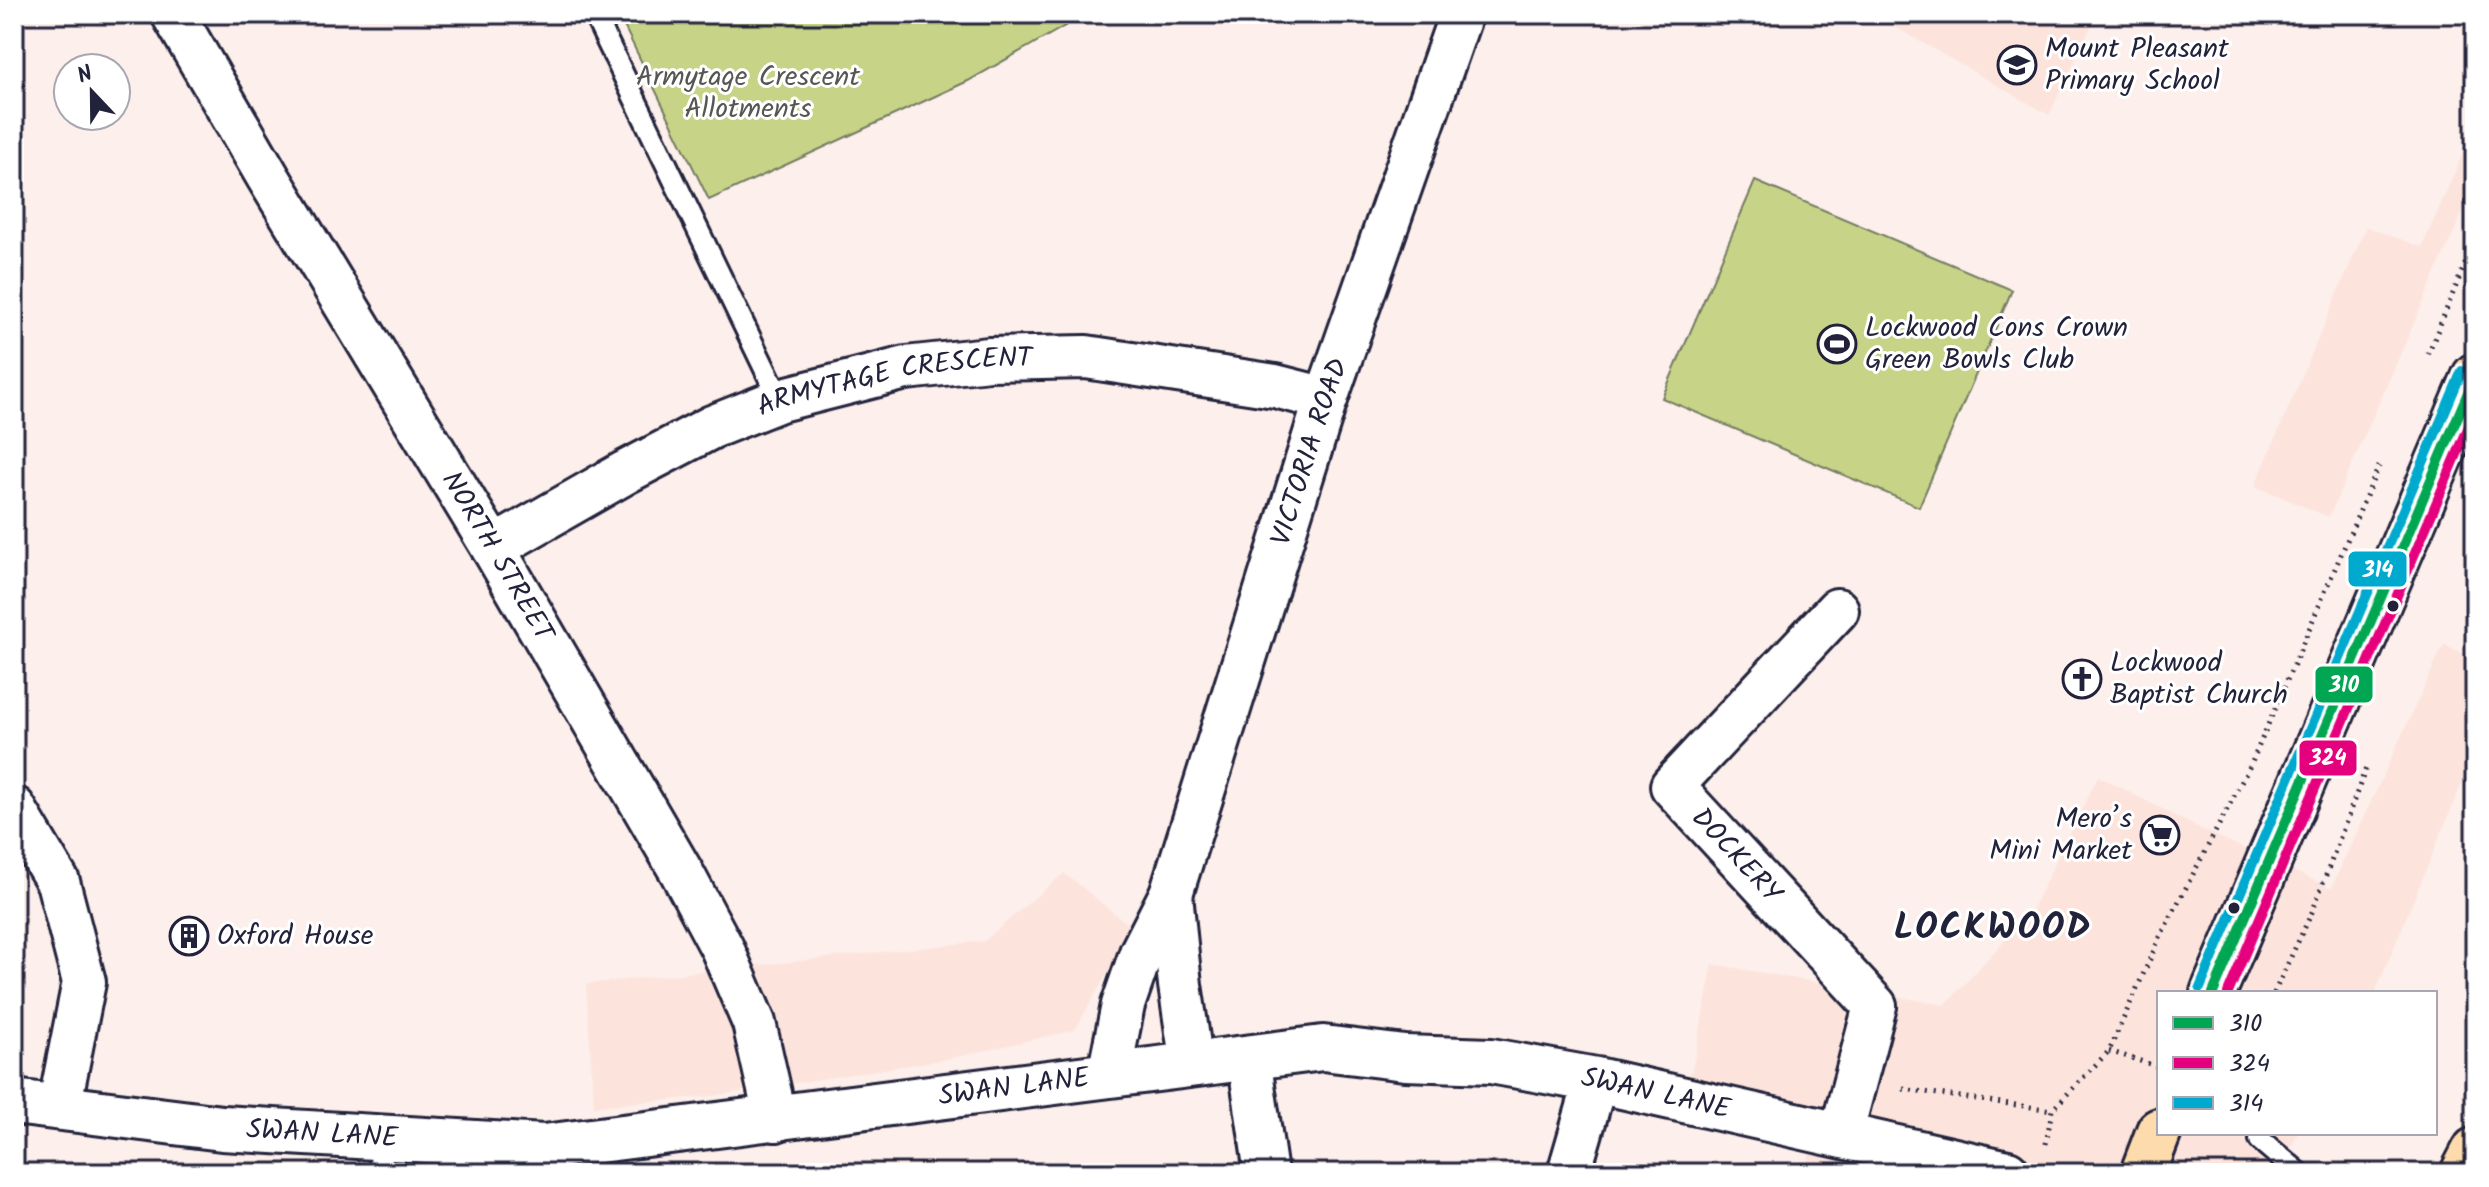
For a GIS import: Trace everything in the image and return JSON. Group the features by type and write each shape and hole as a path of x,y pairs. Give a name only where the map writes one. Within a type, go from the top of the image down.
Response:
{"main road":[{"path":"2214,991 2475,376"},
{"path":"2143,1173 2157,1135"},
{"path":"2463,1173 2475,1150"}],"street":[{"name":"NORTH STREET","path":"173,14 493,548 682,873 722,948 754,1023 776,1120"},
{"name":"VICTORIA ROAD","path":"1109,1075 1123,1005 1141,953 1171,894 1326,399 1461,14"},
{"name":"ARMYTAGE CRESCENT","path":"493,548 712,427 780,400 906,368 989,359 1086,357 1275,386 1326,399"},
{"name":"DOCKERY","path":"1837,610 1672,786 1875,1006 1841,1134"},
{"path":"14,808 58,882 84,982 59,1108"},
{"name":"VICTORIA ROAD","path":"1171,894 1192,1065"},
{"name":"SWAN LANE","path":"15,1103 222,1128 381,1155 544,1147 776,1120 1323,1048 1405,1058 1491,1061 1596,1080 1841,1134 2025,1165"},
{"path":"1249,1058 1266,1173"},
{"path":"1569,1173 1596,1080"}],"lane":[{"path":"594,14 780,400"},
{"path":"2260,1140 2299,1173"}],"path":[{"path":"2425,360 2475,240"},
{"path":"2025,1165 2052,1110 2109,1051 2159,939 2252,762 2382,459"},
{"path":"2109,1051 2157,1066"},
{"path":"1855,1082 2052,1110"}],"shaded area":[{"name":"Mount Pleasant Primary School","path":"1872,14 2097,14 2049,115"},
{"path":"2475,126 2475,184 2329,517 2255,486 2366,227 2422,247"},
{"path":"2444,644 2475,659 2475,752 2376,991 2157,991 2157,1135 2297,1135 2278,1173 1803,1173 1825,1108 1690,1080 1713,964 1945,1005 2030,913 2098,776 2197,827 2331,888"},
{"path":"1064,873 1133,928 1075,1030 947,1059 713,1096 594,1106 586,984 984,941"}],"green space":[{"name":"Armytage Crescent Allotments","path":"645,14 1086,14 968,81 709,200 624,26"},
{"name":"Lockwood Cons Crown Green Bowls Club","path":"1755,181 2012,290 1919,507 1662,398"}],"transit line":[{"name":"314","path":"2200,988 2462,371"},
{"name":"310","path":"2214,991 2475,376"},
{"name":"324","path":"2229,991 2475,412"}],"place":[{"name":"Mount Pleasant Primary School","path":"2017,65"},
{"name":"Lockwood Cons Crown Green Bowls Club","path":"1837,344"},
{"name":"Lockwood Baptist Church","path":"2082,679"},
{"name":"Mero’s Mini Market","path":"2160,835"},
{"name":"Oxford House","path":"189,936"}],"district":[{"name":"LOCKWOOD","path":"1993,928"}]}
